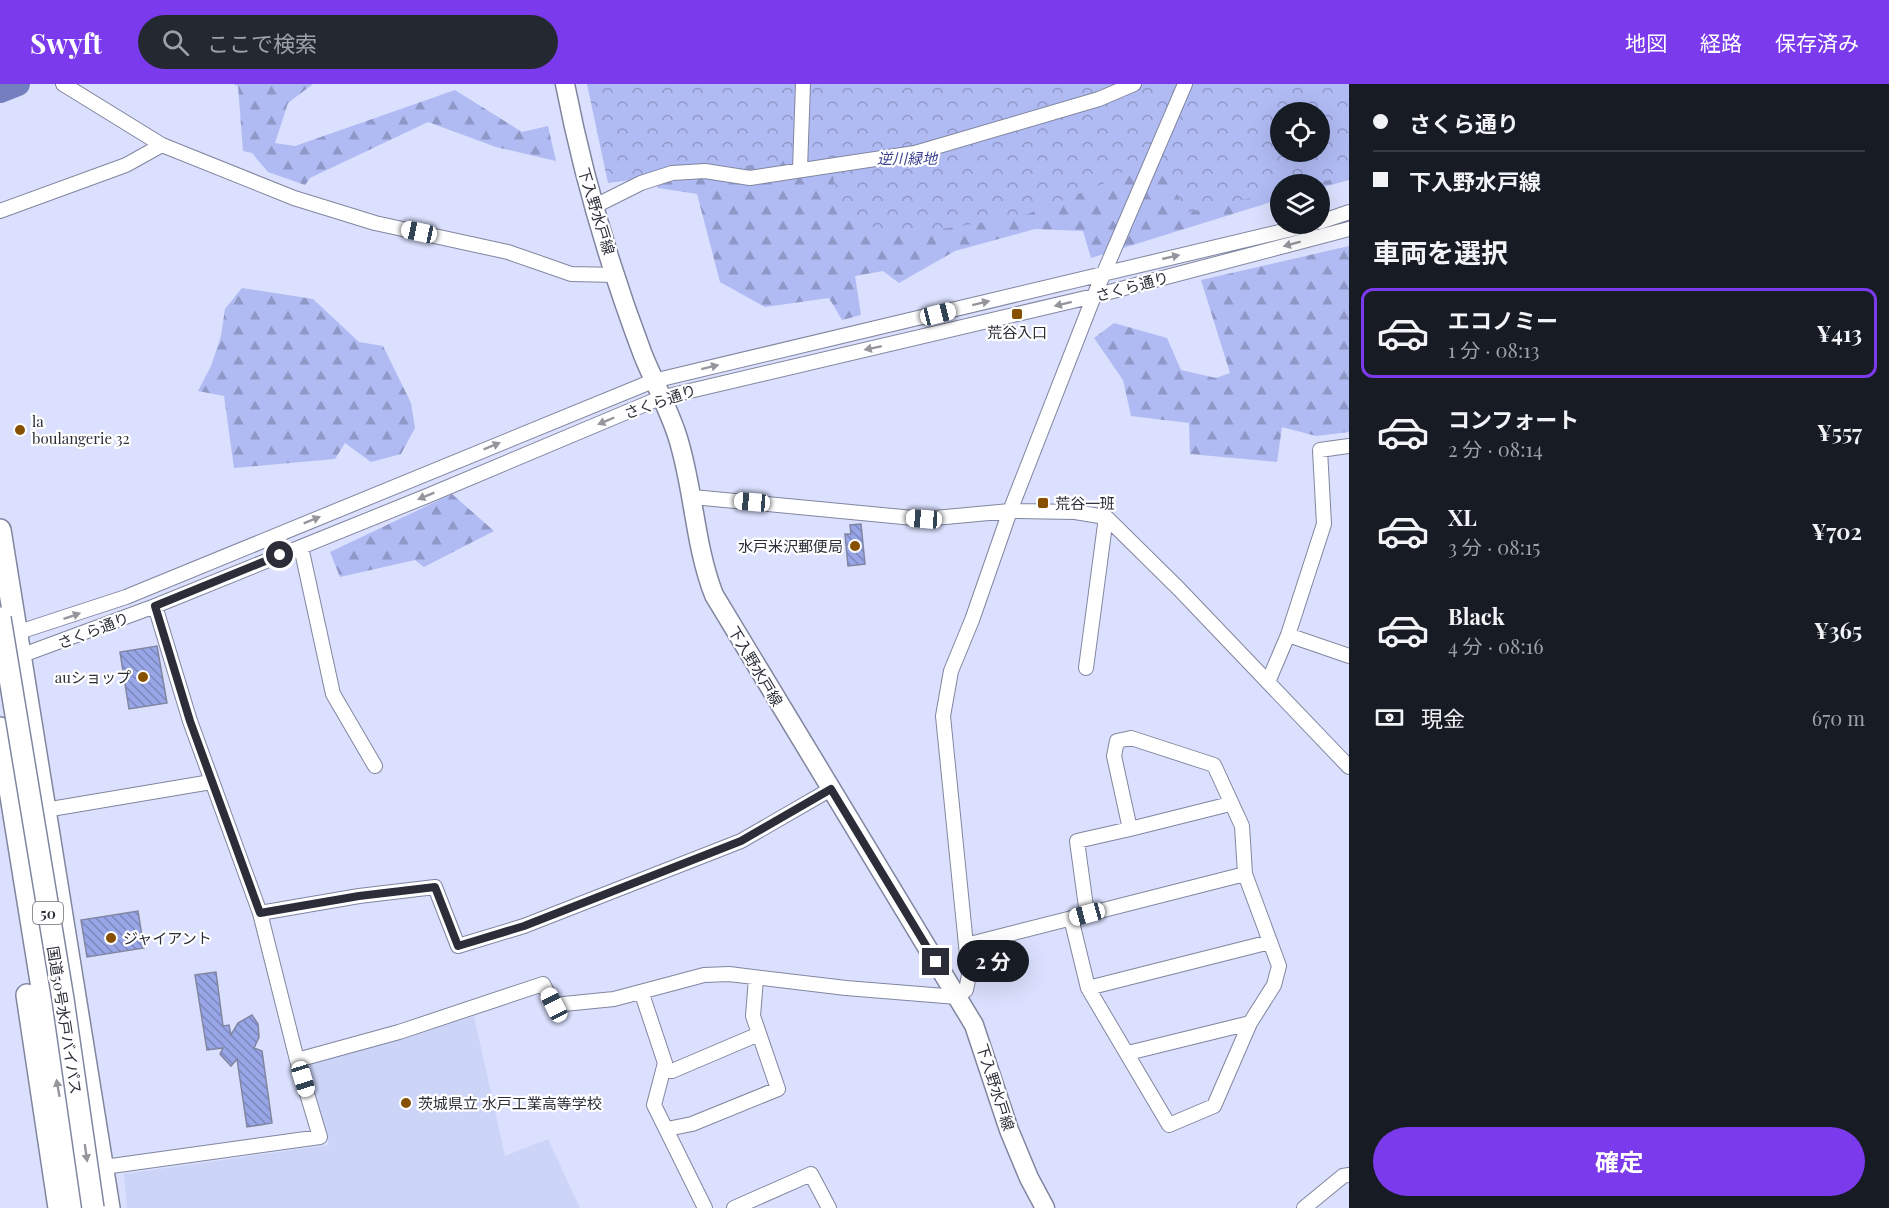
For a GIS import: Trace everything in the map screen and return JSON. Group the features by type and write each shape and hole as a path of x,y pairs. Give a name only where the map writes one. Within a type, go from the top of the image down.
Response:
{"highway":[{"path":"0,531 10,659 45,810 109,1208"},
{"name":"国道50号水戸バイパス","path":"0,618 63,999 93,1208"},
{"name":"国道50号水戸バイパス","path":"0,728 65,1130 75,1208"},
{"path":"0,815 59,1208"}],"main road":[{"name":"下入野水戸線","path":"565,84 595,206 657,390 677,436 693,497 706,574 714,595 957,997 983,1046 1009,1130 1029,1178 1045,1208"}],"street":[{"path":"63,84 162,145 294,198 375,223 508,252 571,274 617,275"},
{"path":"800,169 803,84"},
{"path":"595,206 641,183 672,173 705,171 750,178 915,153 1099,99 1134,84"},
{"path":"297,1060 399,1032 543,984 554,1005 642,994 704,975 729,974 957,997 966,990 968,983 966,945 943,716 951,670 1094,296 1185,84"},
{"path":"0,212 126,165 162,145"},
{"path":"1330,219 1349,212"},
{"name":"さくら通り","path":"10,659 155,606 301,547 657,390 1094,296 1349,229"},
{"name":"さくら通り","path":"8,635 126,597 657,390 1104,273 1270,234"},
{"path":"1268,682 1288,635 1324,524 1320,450 1349,446"},
{"path":"693,497 924,519 1010,511 1075,512 1106,517 1179,589 1349,767"},
{"path":"1086,668 1106,517"},
{"path":"301,547 333,694 375,766"},
{"path":"104,1167 320,1137 297,1060 260,913 211,782 155,606"},
{"path":"1288,635 1349,656"},
{"path":"1071,918 1088,988 1169,1125 1214,1106 1250,1023 1274,985 1279,966 1245,874 1242,826 1214,765 1131,738 1117,741 1114,756 1130,829"},
{"path":"45,810 211,782"},
{"path":"260,913 359,896 435,887 458,946 524,926 741,841 831,789"},
{"path":"1087,914 1077,841 1230,804"},
{"path":"966,945 1245,874"},
{"path":"1088,988 1270,942"},
{"path":"667,1129 692,1124 778,1089 753,1016 756,978"},
{"path":"642,994 665,1063 654,1105 705,1208"},
{"path":"1128,1053 1250,1023"},
{"path":"664,1070 672,1071 759,1034"},
{"path":"734,1208 749,1205 811,1174 829,1208"},
{"path":"1304,1208 1343,1176 1349,1175"}],"shaded area":[{"name":"茨城県立 水戸工業高等学校","path":"474,1016 505,1156 548,1139 580,1208 127,1208 124,1174 329,1145 308,1067 312,1060"}],"green space":[{"path":"233,84 313,84 288,103 275,143 295,146 455,90 522,132 548,126 556,161 496,147 428,122 310,178 305,185 268,172 252,153 243,151 238,86"},
{"name":"逆川緑地","path":"587,84 1349,84 1349,176 1330,180 1330,174 1270,174 1270,194 1186,213 1157,152 1101,185 1025,215 949,228 884,233 835,206 833,164 786,167 785,161 608,183"},
{"path":"1282,84 1349,84 1349,180 1330,185 1330,174 1270,174 1270,202 1091,258 1083,231 1035,229 955,251 899,283 883,271 855,276 861,315 842,320 829,298 765,307 720,282 697,194 658,188 642,151"},
{"path":"1349,246 1349,432 1316,436 1282,427 1277,462 1190,454 1189,423 1131,416 1123,380 1094,338 1114,323 1167,338 1181,370 1216,378 1230,373 1201,280"},
{"path":"242,288 313,299 359,342 383,346 411,403 415,428 401,454 371,462 345,443 335,459 234,468 224,396 198,391 211,366 221,336 225,309"},
{"path":"452,494 494,531 424,567 415,560 340,577 330,552"}],"building":[{"path":"861,524 865,564 848,566 845,534 851,534 850,525"},
{"name":"auショップ","path":"157,646 167,703 129,709 120,652"},
{"path":"138,911 144,948 87,957 81,920"},
{"path":"216,972 223,1026 229,1025 231,1035 238,1023 252,1015 258,1024 259,1037 254,1048 262,1051 272,1123 247,1127 237,1059 231,1066 220,1054 223,1048 207,1050 195,975"}],"waterway":[{"path":"0,91 18,84"}],"place":[{"name":"荒谷入口","path":"1017,314"},
{"name":"la boulangerie 32","path":"20,430"},
{"name":"荒谷一班","path":"1043,503"},
{"name":"水戸米沢郵便局","path":"855,546"},
{"name":"auショップ","path":"143,677"},
{"name":"ジャイアント","path":"111,938"},
{"name":"茨城県立 水戸工業高等学校","path":"406,1103"}],"route":[{"path":"280,555 155,606 190,721 260,913 359,896 435,887 458,946 524,926 711,850 741,841 831,789 936,962"}]}
